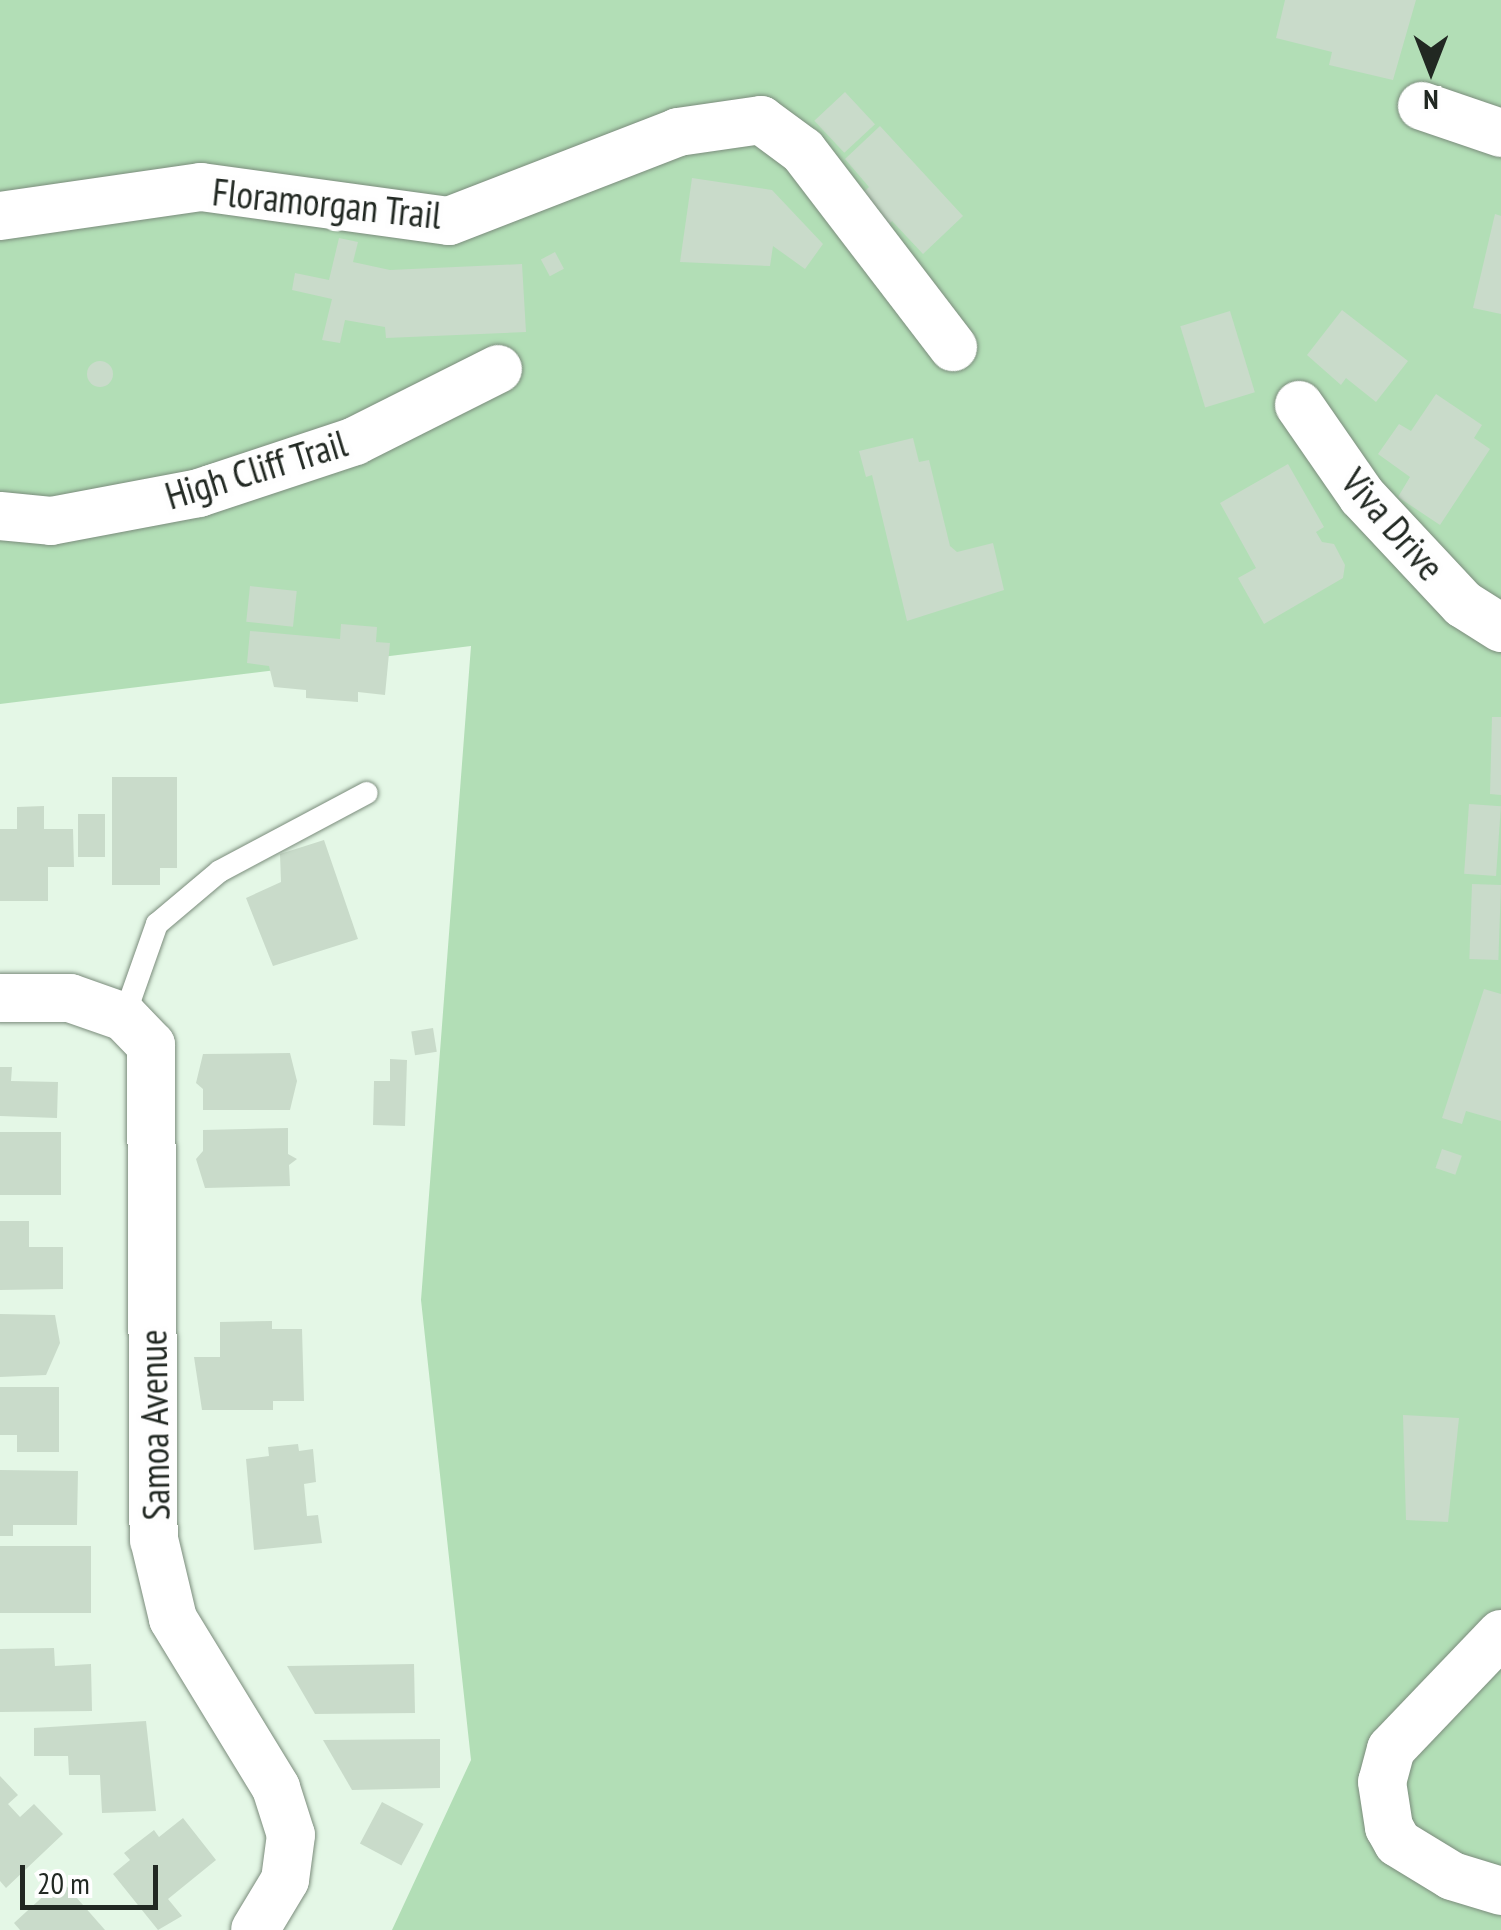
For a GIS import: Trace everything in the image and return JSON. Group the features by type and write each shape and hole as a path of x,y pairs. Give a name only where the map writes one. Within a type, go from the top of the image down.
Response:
{"street":[{"path":"1422,106 1501,133"},
{"name":"Floramorgan Trail","path":"0,216 202,187 449,221 678,132 761,120 803,152 953,347"},
{"name":"High Cliff Trail","path":"0,516 52,521 199,493 354,441 498,369"},
{"name":"Viva Drive","path":"1299,405 1362,496 1463,604 1501,628"},
{"path":"0,998 70,998 124,1017"},
{"name":"Samoa Avenue","path":"124,1017 150,1045 154,1539 174,1619 276,1788 291,1835 285,1880 255,1930"},
{"path":"1501,1634 1390,1750 1382,1782 1389,1828 1398,1843 1452,1876 1501,1891"}],"lane":[{"path":"124,1017 157,924 220,871 367,793"}],"green space":[{"path":"0,0 1501,0 1501,1930 392,1930 471,1760 421,1300 471,646 0,704"}],"building":[{"path":"1285,0 1416,0 1393,80 1329,65 1332,52 1276,38"},
{"path":"845,92 875,124 844,153 814,121"},
{"path":"880,126 963,216 923,254 892,221 883,230 873,219 881,212 863,193 869,187 845,159"},
{"path":"692,178 772,190 823,244 805,269 773,246 770,266 680,262"},
{"path":"1495,214 1501,216 1501,314 1473,308"},
{"path":"339,238 358,242 353,262 390,270 522,264 526,332 386,338 385,327 345,320 340,343 322,340 332,299 292,290 295,273 329,280"},
{"path":"555,252 564,269 550,276 541,260"},
{"path":"1342,310 1408,361 1376,402 1346,378 1341,385 1307,355"},
{"path":"1230,311 1255,392 1205,407 1180,326"},
{"path":"100,361 109,365 113,374 109,383 100,387 91,383 87,374 91,365"},
{"path":"1436,394 1482,425 1474,438 1490,449 1440,525 1398,497 1410,477 1378,454 1399,424 1411,431"},
{"path":"913,438 919,462 929,460 950,546 957,552 993,543 1004,590 907,621 872,475 866,477 859,451"},
{"path":"1288,464 1324,527 1316,532 1322,542 1334,544 1345,565 1343,578 1264,624 1238,578 1256,568 1220,503"},
{"path":"250,586 297,591 293,627 246,622"},
{"path":"341,624 377,627 376,642 390,643 385,695 358,692 358,702 306,698 306,690 274,687 269,666 247,663 250,631 340,639"},
{"path":"1492,717 1501,717 1501,795 1490,794"},
{"path":"112,777 177,777 177,868 160,868 160,885 112,885"},
{"path":"1469,804 1501,806 1496,876 1464,874"},
{"path":"44,806 44,829 73,829 74,867 48,867 48,901 0,901 0,829 17,829 17,807"},
{"path":"78,814 105,814 105,857 78,857"},
{"path":"324,840 358,939 273,966 246,898 281,882 280,854"},
{"path":"1472,884 1501,885 1498,960 1469,959"},
{"path":"1484,989 1501,994 1501,1121 1466,1111 1462,1124 1442,1118"},
{"path":"433,1028 437,1052 415,1055 411,1031"},
{"path":"290,1053 297,1081 290,1110 203,1110 203,1089 196,1083 203,1054"},
{"path":"390,1059 407,1060 405,1126 373,1125 374,1081 390,1081"},
{"path":"0,1067 12,1067 11,1081 58,1082 57,1118 0,1116"},
{"path":"288,1128 288,1154 297,1159 289,1165 290,1186 205,1188 196,1159 203,1151 203,1130"},
{"path":"0,1132 61,1132 61,1195 0,1195"},
{"path":"1442,1149 1462,1156 1455,1175 1435,1168"},
{"path":"0,1221 29,1221 29,1247 63,1247 63,1289 0,1290"},
{"path":"0,1314 55,1315 60,1343 46,1375 0,1377"},
{"path":"272,1321 272,1329 302,1329 304,1401 273,1401 273,1410 202,1410 194,1357 220,1357 220,1322"},
{"path":"0,1387 59,1387 59,1452 17,1452 17,1435 0,1435"},
{"path":"1403,1415 1459,1418 1448,1522 1406,1520"},
{"path":"298,1444 299,1451 313,1449 316,1482 304,1484 307,1516 318,1515 322,1543 254,1550 246,1459 269,1456 268,1447"},
{"path":"0,1470 78,1471 77,1525 13,1525 13,1536 0,1536"},
{"path":"0,1546 91,1546 91,1613 0,1613"},
{"path":"54,1648 55,1666 91,1664 92,1711 0,1712 0,1649"},
{"path":"414,1664 415,1713 315,1714 287,1666"},
{"path":"146,1721 156,1811 102,1813 100,1775 69,1775 68,1756 34,1756 34,1728"},
{"path":"440,1739 440,1788 352,1790 323,1740"},
{"path":"0,1776 18,1795 8,1804 20,1817 34,1804 63,1834 6,1888 0,1881"},
{"path":"382,1802 423,1824 401,1866 360,1843"},
{"path":"183,1818 216,1860 168,1899 182,1916 158,1930 113,1874 130,1860 124,1853 154,1830 159,1837"},
{"path":"61,1880 105,1930 20,1930 14,1923"}]}
